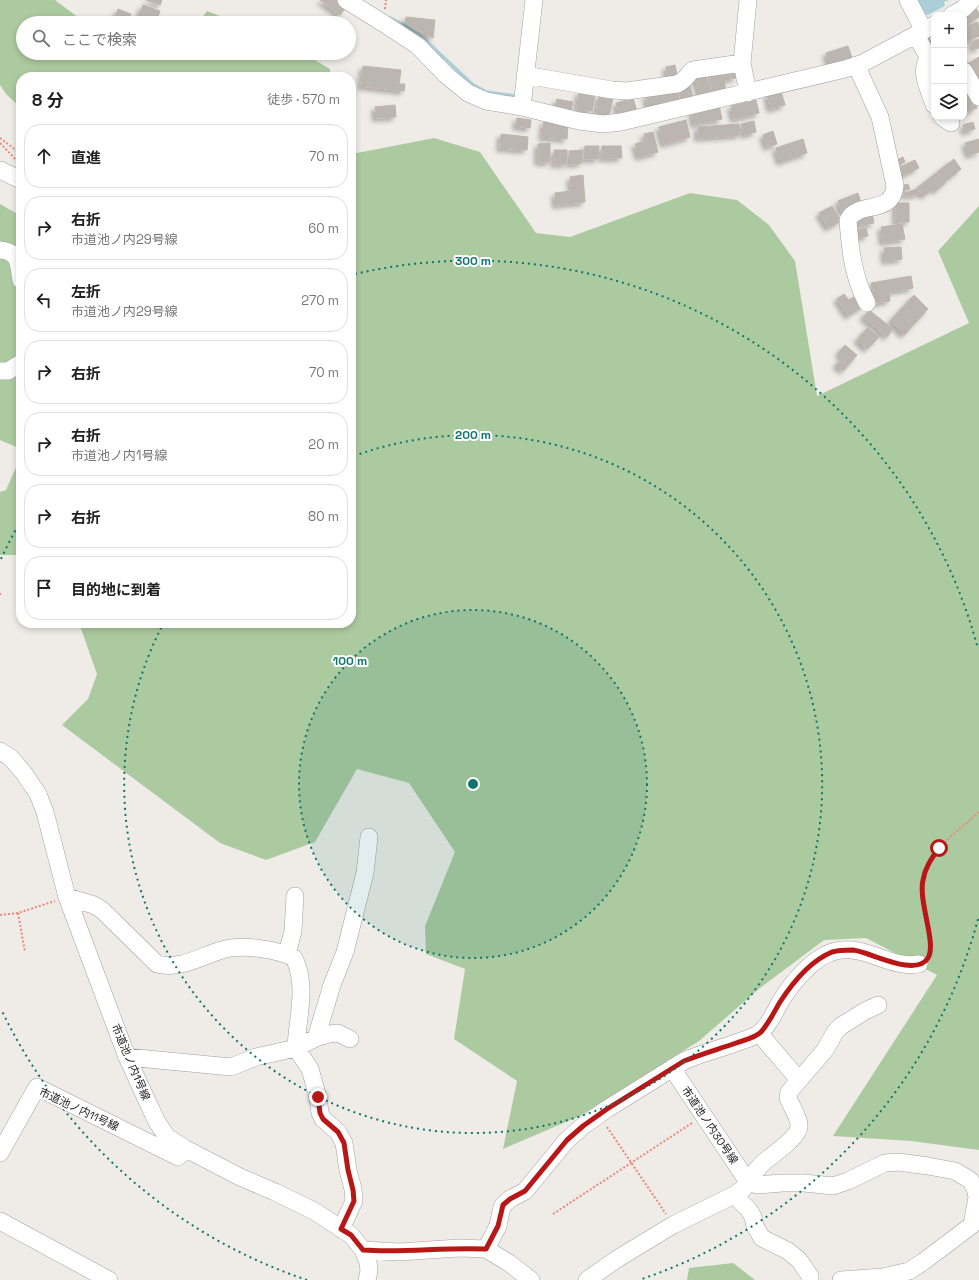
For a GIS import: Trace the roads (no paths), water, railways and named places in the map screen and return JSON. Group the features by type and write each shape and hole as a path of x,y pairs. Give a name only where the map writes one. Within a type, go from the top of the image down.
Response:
{"street":[{"path":"346,0 418,46 445,74 468,93 486,101 522,107 579,121 603,124 621,122 748,93 863,63 924,31"},
{"path":"522,107 534,0"},
{"path":"748,0 742,63 748,93"},
{"path":"908,0 924,31 931,57 925,64 924,74 931,96"},
{"path":"958,12 972,0"},
{"path":"975,0 979,6"},
{"path":"525,75 627,92 677,84 684,81 693,70 742,63"},
{"path":"856,65 880,117 896,186 895,194 889,202 854,213 848,220 851,253 856,278 867,303"},
{"path":"967,76 979,97"},
{"path":"0,170 16,178"},
{"path":"0,250 8,251 16,257"},
{"path":"0,372 16,366"},
{"name":"市道池ノ内1号線","path":"0,751 10,758 23,772 38,794 45,812 67,897 127,1057 157,1122 167,1136 186,1149 240,1177 314,1211 351,1235 363,1250 368,1262 367,1280"},
{"path":"316,1038 332,985 345,952 364,873 369,836"},
{"path":"288,955 293,931 295,896"},
{"path":"67,897 94,905 102,910 157,964 166,966 190,962 223,949 238,948 266,949 294,958 300,974 300,1006 296,1048 310,1069 318,1097 320,1113 323,1119 338,1132 344,1143 353,1190 354,1201 341,1229"},
{"path":"486,1249 498,1226 503,1205 510,1199 525,1191 567,1140 583,1126 672,1068 695,1056 741,1041 760,1033 796,980 814,963 826,955 843,950 854,950 895,964 919,964"},
{"path":"587,1280 617,1259 673,1225 734,1195 744,1188 763,1163 790,1140 799,1129 800,1125 788,1095 825,1050 835,1032 841,1026 878,1005"},
{"path":"127,1057 231,1067 256,1057 296,1048 316,1038 338,1033 350,1039"},
{"path":"760,1033 800,1080"},
{"name":"市道池ノ内30号線","path":"672,1068 748,1182"},
{"name":"市道池ノ内11号線","path":"0,1153 37,1087 178,1157 186,1149"},
{"path":"748,1182 757,1185 789,1183 833,1186 848,1181 885,1164 899,1162 955,1171 970,1180 975,1188 977,1197 975,1232 909,1271 883,1277 841,1280"},
{"path":"734,1195 749,1210 753,1217 755,1226 762,1238 788,1251 799,1260 806,1270 810,1280"},
{"path":"0,1221 110,1280"},
{"path":"363,1250 400,1252 458,1248 486,1249 509,1263 531,1280"}],"water":[{"path":"918,0 949,0 944,2 945,6 925,16"}],"waterway":[{"path":"390,18 422,37 472,84 486,92 515,96"}]}
